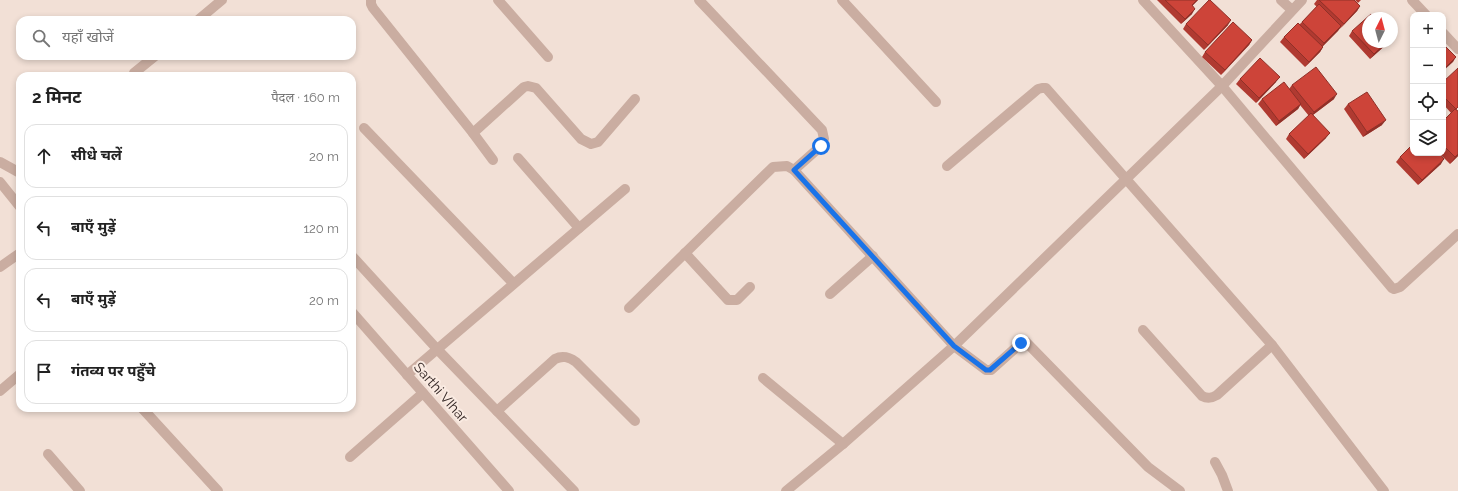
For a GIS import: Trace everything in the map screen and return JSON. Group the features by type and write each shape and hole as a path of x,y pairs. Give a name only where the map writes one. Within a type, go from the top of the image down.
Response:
{"street":[{"path":"203,16 222,0"},
{"path":"371,0 373,8 493,160"},
{"path":"498,0 548,56"},
{"path":"699,0 822,130 824,139 821,146 794,170"},
{"path":"842,0 936,102"},
{"path":"1143,0 1222,86 1392,288 1394,289 1400,287 1458,234"},
{"path":"1281,0 1292,10"},
{"path":"786,491 843,444 954,346 1222,86 1302,0"},
{"path":"1412,0 1423,12"},
{"path":"1446,36 1458,49"},
{"path":"135,72 150,60"},
{"path":"473,133 524,87 532,86 536,88 581,139 592,144 598,142 635,99"},
{"path":"947,166 1038,90 1042,88 1048,90 1272,345 1384,491"},
{"path":"364,128 513,283"},
{"path":"518,158 579,228"},
{"path":"0,162 16,172"},
{"path":"629,308 773,167 787,166 794,170 954,346 986,370 990,370 1021,343 1026,342 1148,467 1180,491"},
{"path":"0,182 16,202"},
{"path":"407,375 625,189"},
{"path":"685,253 728,300 737,300 750,287"},
{"path":"0,267 16,256"},
{"path":"830,294 873,256"},
{"path":"356,260 437,349 574,491"},
{"name":"Sarthi VIhar","path":"356,317 509,491"},
{"path":"1144,330 1202,396 1206,398 1213,398 1218,395 1272,345"},
{"path":"498,411 555,359 564,356 571,358 576,362 635,421"},
{"path":"0,391 16,377"},
{"path":"763,378 843,444"},
{"path":"350,457 423,392"},
{"path":"146,412 218,491"},
{"path":"48,454 80,491"},
{"path":"1215,462 1228,491"}],"building":[{"path":"1165,0 1197,0 1192,5 1195,9 1185,19"},
{"path":"1209,0 1231,20 1208,45 1186,24"},
{"path":"1319,0 1354,0 1360,6 1344,24"},
{"path":"1319,4 1341,26 1324,43 1302,22"},
{"path":"1233,22 1252,40 1225,70 1205,52"},
{"path":"1362,22 1362,41 1352,31"},
{"path":"1298,23 1323,47 1309,62 1284,37"},
{"path":"1446,47 1456,57 1446,67"},
{"path":"1368,48 1380,48 1374,54"},
{"path":"1260,58 1280,77 1259,98 1240,79"},
{"path":"1316,67 1337,94 1314,112 1292,85"},
{"path":"1458,68 1458,107 1456,109 1446,99 1446,79"},
{"path":"1284,82 1301,104 1279,121 1262,99"},
{"path":"1367,92 1386,120 1367,132 1348,104"},
{"path":"1455,109 1458,111 1458,154 1455,157 1446,148 1446,118"},
{"path":"1311,113 1330,133 1308,154 1289,134"},
{"path":"1410,147 1410,156 1442,156 1444,159 1422,180 1400,157"}],"route":[{"path":"821,146 794,170 954,346 986,370 990,370 1021,343"}]}
